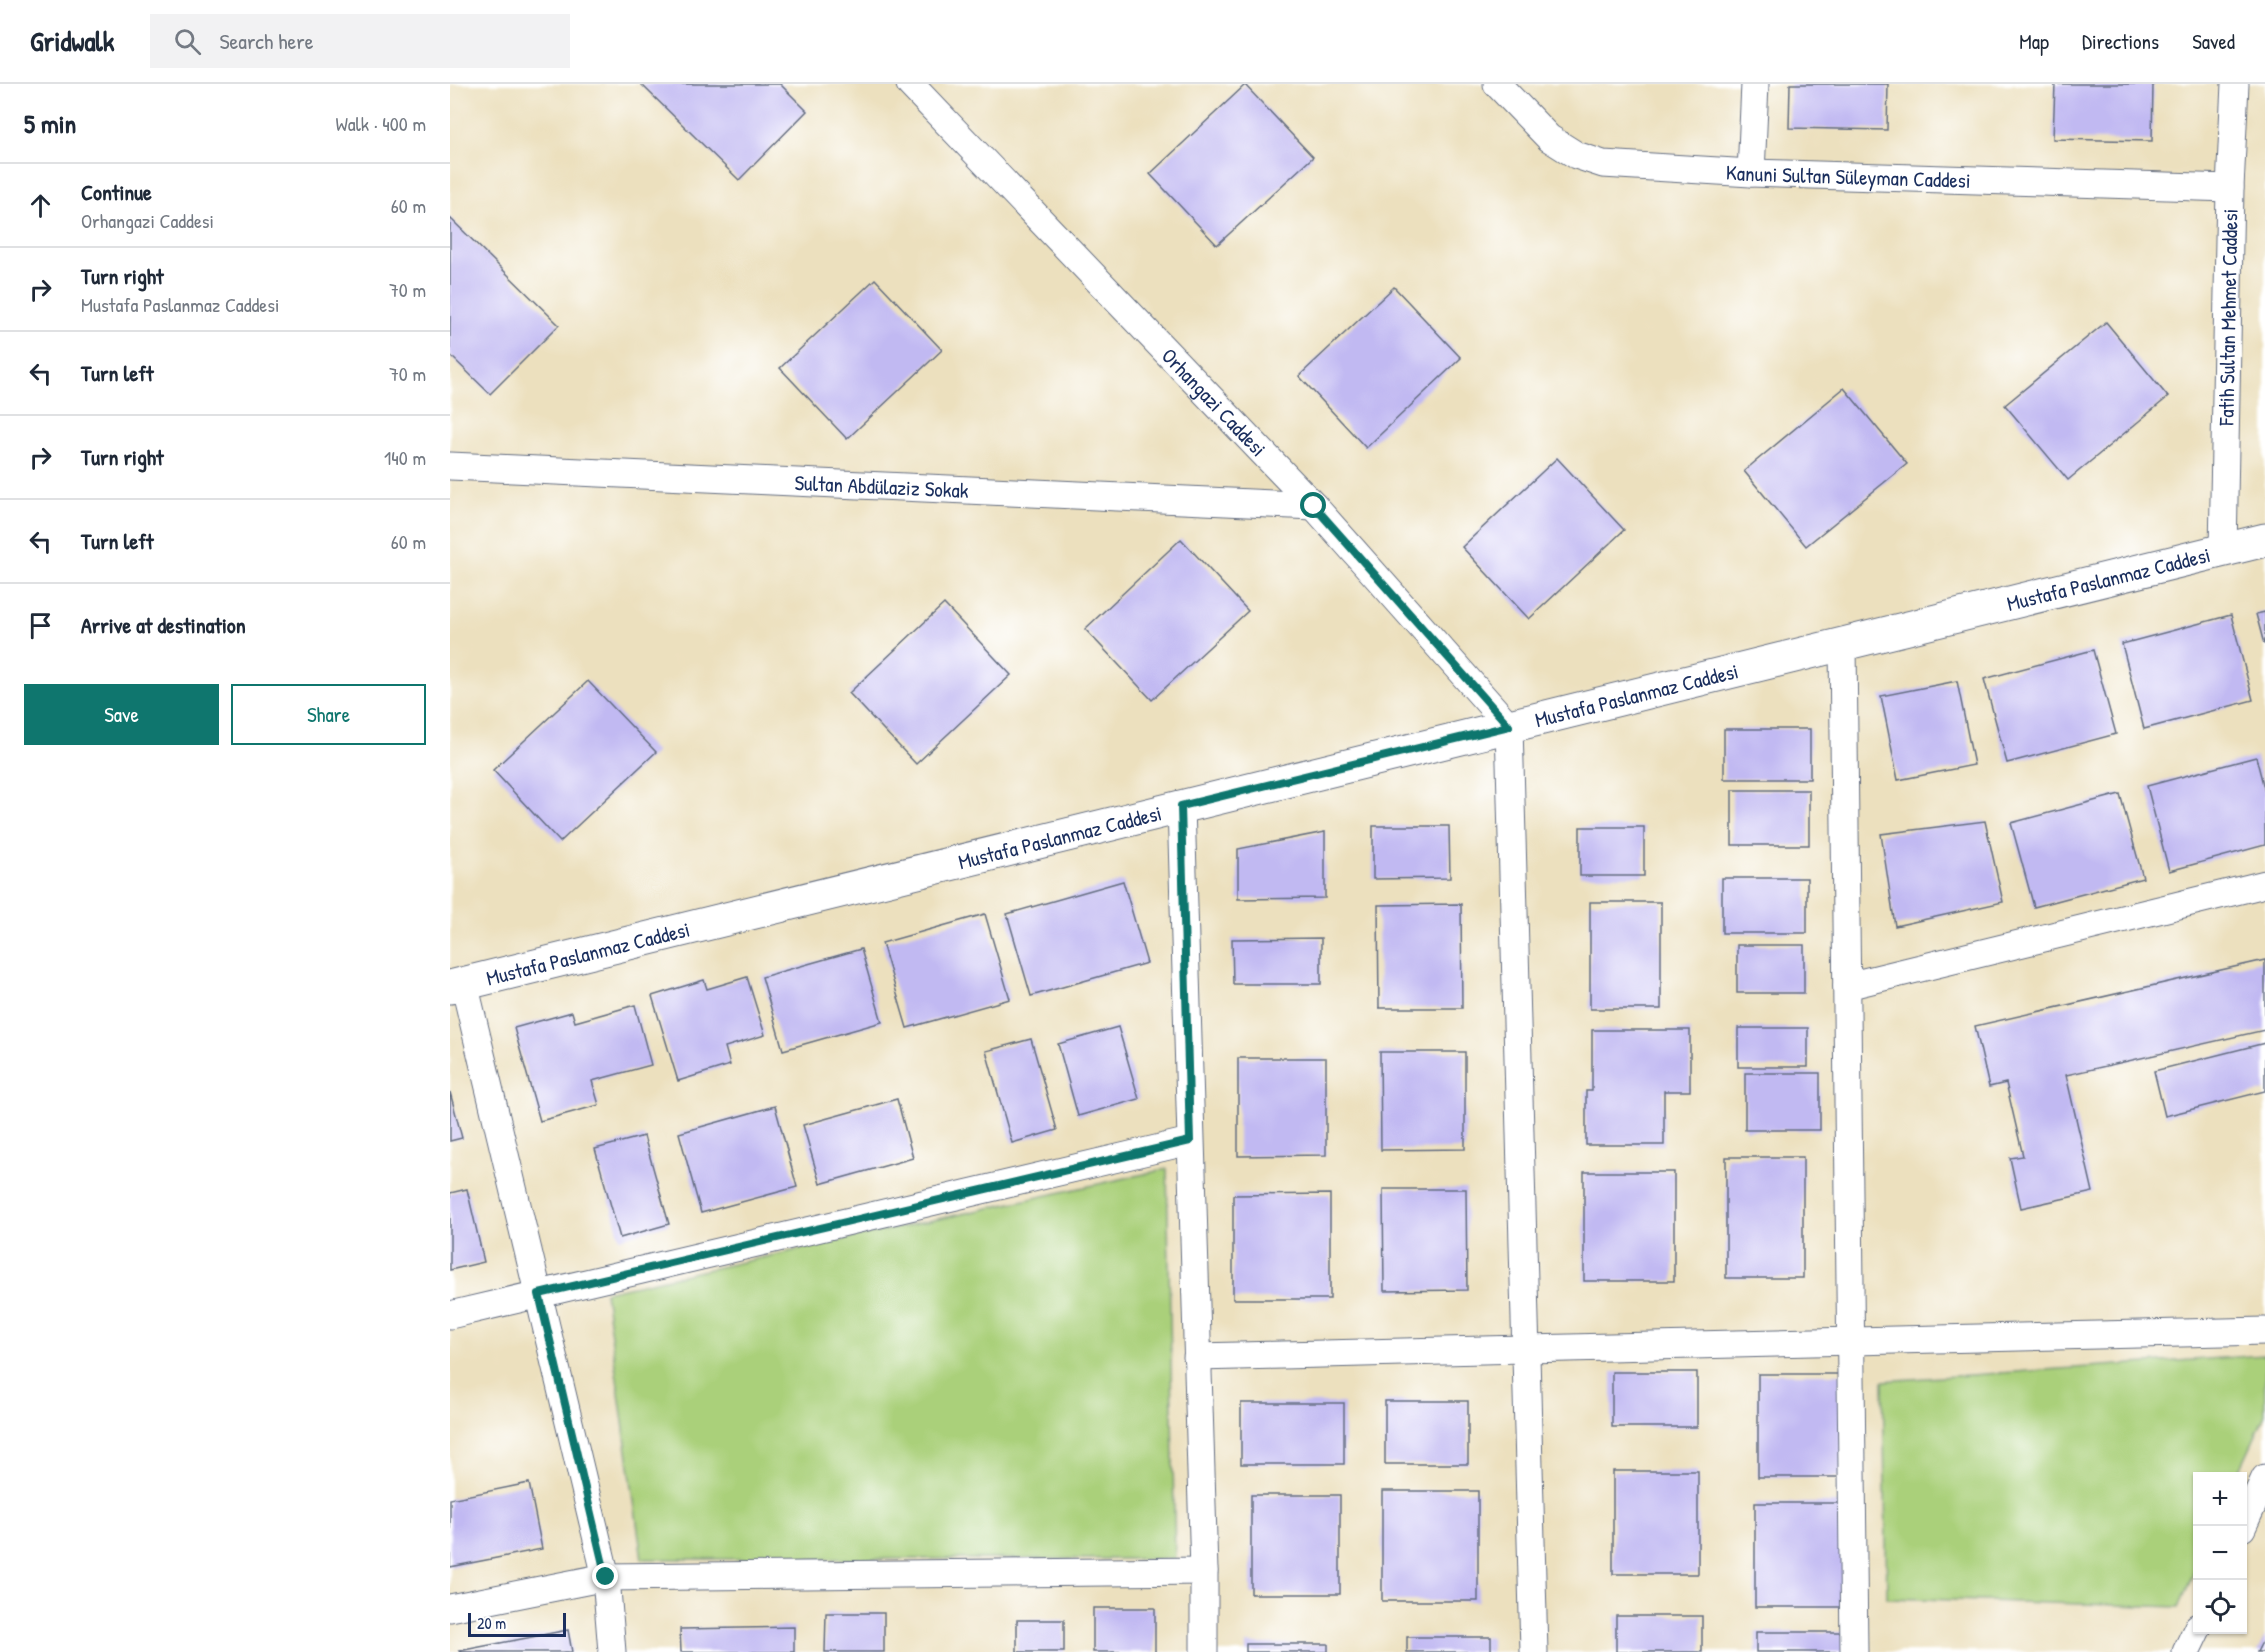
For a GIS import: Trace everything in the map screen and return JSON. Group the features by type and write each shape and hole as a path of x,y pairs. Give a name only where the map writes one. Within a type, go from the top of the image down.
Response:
{"street":[{"name":"Orhangazi Caddesi","path":"910,84 1314,506 1509,726"},
{"name":"Kanuni Sultan Süleyman Caddesi","path":"1497,84 1550,138 1562,147 1603,165 1751,173 2230,188"},
{"path":"1751,173 1755,84"},
{"name":"Fatih Sultan Mehmet Caddesi","path":"2223,551 2230,188 2235,84"},
{"name":"Sultan Abdülaziz Sokak","path":"450,466 1314,506"},
{"name":"Mustafa Paslanmaz Caddesi","path":"457,985 2265,540"},
{"path":"1843,644 1854,1652"},
{"path":"1509,726 1534,1652"},
{"path":"1181,806 1204,1571 1204,1652"},
{"path":"1847,986 2265,884"},
{"path":"457,985 539,1294 606,1577 612,1652"},
{"path":"450,1315 1190,1141"},
{"path":"1197,1357 2265,1331"},
{"path":"2243,1526 2265,1478"},
{"path":"450,1608 606,1577 1204,1571"},
{"path":"2186,1652 2195,1634"}],"green space":[{"path":"1167,1169 1175,1559 642,1559 605,1292"},
{"path":"2265,1355 2265,1415 2239,1472 2193,1472 2193,1574 2179,1607 1887,1598 1883,1381"}],"building":[{"path":"641,84 780,84 807,111 739,180"},
{"path":"1790,84 1888,84 1887,130 1789,128"},
{"path":"2055,84 2153,84 2152,141 2053,139"},
{"path":"1245,85 1313,157 1217,245 1150,174"},
{"path":"450,218 559,325 490,394 450,355"},
{"path":"875,279 942,350 847,439 780,368"},
{"path":"1394,287 1461,358 1366,448 1299,376"},
{"path":"2106,322 2168,397 2068,480 2005,405"},
{"path":"1844,388 1907,464 1806,546 1744,471"},
{"path":"1557,458 1624,530 1529,619 1462,547"},
{"path":"1181,539 1248,611 1152,700 1085,629"},
{"path":"944,604 1011,675 916,764 849,693"},
{"path":"2265,612 2265,644 2264,644 2256,614"},
{"path":"2231,615 2253,700 2144,729 2122,644"},
{"path":"2093,650 2116,734 2007,763 1984,679"},
{"path":"588,681 656,752 560,842 493,770"},
{"path":"1957,681 1974,765 1898,780 1881,696"},
{"path":"1724,729 1810,729 1810,779 1724,779"},
{"path":"2256,757 2265,792 2265,845 2169,871 2147,786"},
{"path":"1732,790 1809,790 1809,845 1732,845"},
{"path":"2120,794 2143,878 2034,907 2011,823"},
{"path":"1985,821 2003,902 1895,926 1881,834"},
{"path":"1373,826 1449,826 1450,878 1373,879"},
{"path":"1580,827 1644,827 1644,876 1580,876"},
{"path":"1325,832 1325,898 1238,899 1238,849"},
{"path":"1722,878 1807,878 1807,933 1722,933"},
{"path":"1123,881 1147,963 1031,996 1007,914"},
{"path":"1590,902 1661,902 1661,1009 1590,1009"},
{"path":"1461,904 1462,1008 1379,1008 1378,905"},
{"path":"985,914 1010,999 907,1028 882,943"},
{"path":"1321,938 1321,984 1233,984 1232,939"},
{"path":"1737,945 1804,945 1804,993 1737,993"},
{"path":"861,949 882,1022 783,1050 762,977"},
{"path":"2265,960 2265,1030 2066,1075 2093,1192 2021,1208 2010,1158 2023,1156 2006,1083 1989,1087 1975,1026"},
{"path":"747,977 765,1035 725,1047 730,1065 678,1081 652,996 704,980 707,989"},
{"path":"635,1005 651,1065 592,1081 599,1105 540,1121 514,1028 572,1012 575,1022"},
{"path":"1118,1027 1139,1099 1078,1116 1058,1044"},
{"path":"1738,1028 1808,1028 1808,1067 1738,1067"},
{"path":"1592,1030 1690,1030 1690,1091 1664,1091 1664,1145 1586,1145 1586,1091 1592,1091"},
{"path":"1031,1039 1057,1130 1012,1143 986,1051"},
{"path":"2265,1043 2265,1091 2165,1116 2154,1071"},
{"path":"1380,1052 1465,1052 1465,1149 1381,1150"},
{"path":"1238,1058 1326,1058 1326,1155 1238,1156"},
{"path":"1745,1073 1820,1073 1820,1130 1745,1130"},
{"path":"450,1092 462,1138 450,1141"},
{"path":"897,1099 913,1158 820,1184 803,1125"},
{"path":"775,1106 797,1187 701,1213 679,1133"},
{"path":"644,1136 669,1224 620,1238 595,1149"},
{"path":"1726,1157 1803,1157 1803,1278 1726,1278"},
{"path":"1584,1172 1674,1172 1674,1281 1584,1281"},
{"path":"467,1189 484,1262 450,1270 450,1193"},
{"path":"1383,1189 1466,1189 1467,1290 1384,1291"},
{"path":"1330,1194 1330,1299 1233,1299 1233,1195"},
{"path":"1612,1372 1697,1372 1697,1427 1612,1427"},
{"path":"1758,1374 1842,1374 1842,1477 1758,1477"},
{"path":"1385,1401 1468,1401 1468,1464 1385,1464"},
{"path":"1241,1403 1344,1403 1344,1464 1241,1464"},
{"path":"1613,1471 1698,1471 1698,1574 1613,1574"},
{"path":"529,1483 542,1549 450,1567 450,1499"},
{"path":"1382,1491 1478,1491 1478,1601 1382,1601"},
{"path":"1251,1495 1340,1495 1340,1594 1251,1594"},
{"path":"1755,1503 1843,1503 1843,1607 1755,1607"},
{"path":"1093,1608 1155,1608 1155,1652 1093,1652"},
{"path":"826,1613 884,1613 884,1652 825,1652"},
{"path":"1616,1616 1702,1616 1702,1652 1616,1652"},
{"path":"1017,1620 1064,1620 1064,1652 1017,1652"},
{"path":"794,1627 794,1652 681,1652 680,1629"},
{"path":"568,1630 572,1652 459,1651"},
{"path":"1756,1632 1844,1632 1844,1652 1756,1652"},
{"path":"2265,1636 2265,1652 2257,1652"},
{"path":"1407,1637 1491,1637 1491,1652 1407,1652"},
{"path":"1246,1644 1328,1644 1328,1652 1246,1652"}],"route":[{"path":"606,1577 539,1294 1190,1141 1181,806 1509,726 1314,506"}]}
